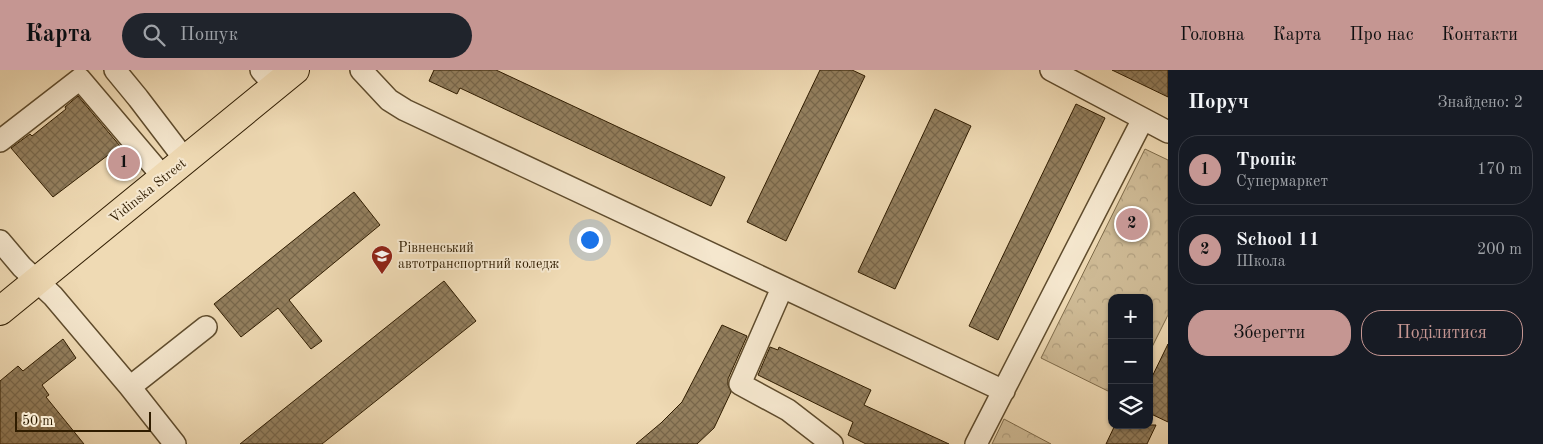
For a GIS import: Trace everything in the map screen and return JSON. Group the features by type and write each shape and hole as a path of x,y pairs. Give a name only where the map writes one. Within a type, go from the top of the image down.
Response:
{"main road":[{"name":"Vidinska Street","path":"0,311 186,161 277,75"}],"lane":[{"path":"115,70 186,161"},
{"path":"361,70 389,100 404,110 1004,390"},
{"path":"1051,70 1088,79 1143,119 1168,132"},
{"path":"0,140 80,78 164,178"},
{"path":"976,444 1143,119"},
{"path":"0,241 36,282 53,296 130,387 174,444"},
{"path":"782,288 740,384 788,410 832,444"},
{"path":"130,387 206,327"}],"green space":[{"path":"1145,149 1168,160 1168,315 1153,345 1153,294 1108,294 1108,391 1041,358"},
{"path":"1004,419 1051,444 992,444"}],"building":[{"path":"434,70 496,70 725,177 711,206 460,88 457,94 429,81"},
{"path":"820,70 852,70 865,76 786,241 747,222"},
{"path":"1112,70 1168,70 1168,97"},
{"path":"78,96 120,146 53,197 11,148 30,134 32,136 66,109 65,107"},
{"path":"1076,104 1105,118 998,340 969,326"},
{"path":"935,109 971,126 895,289 858,272"},
{"path":"354,192 380,225 289,300 322,341 311,349 278,308 241,337 214,304"},
{"path":"444,281 476,321 322,444 240,444"},
{"path":"722,325 747,336 728,379 731,392 714,428 697,444 636,444 682,402"},
{"path":"63,339 76,358 42,385 49,395 46,397 84,444 0,444 0,381 18,366 23,371"},
{"path":"1168,344 1168,422 1153,415 1153,375"},
{"path":"770,347 778,350 779,347 871,390 864,405 949,444 866,444 848,435 853,422 758,375"},
{"path":"1153,425 1156,425 1147,444 1106,444 1113,429 1153,429"}],"place":[{"name":"Тропік","path":"124,163"},
{"name":"School 11","path":"1132,224"},
{"name":"Рівненський автотранспортний коледж","path":"382,275"}]}
